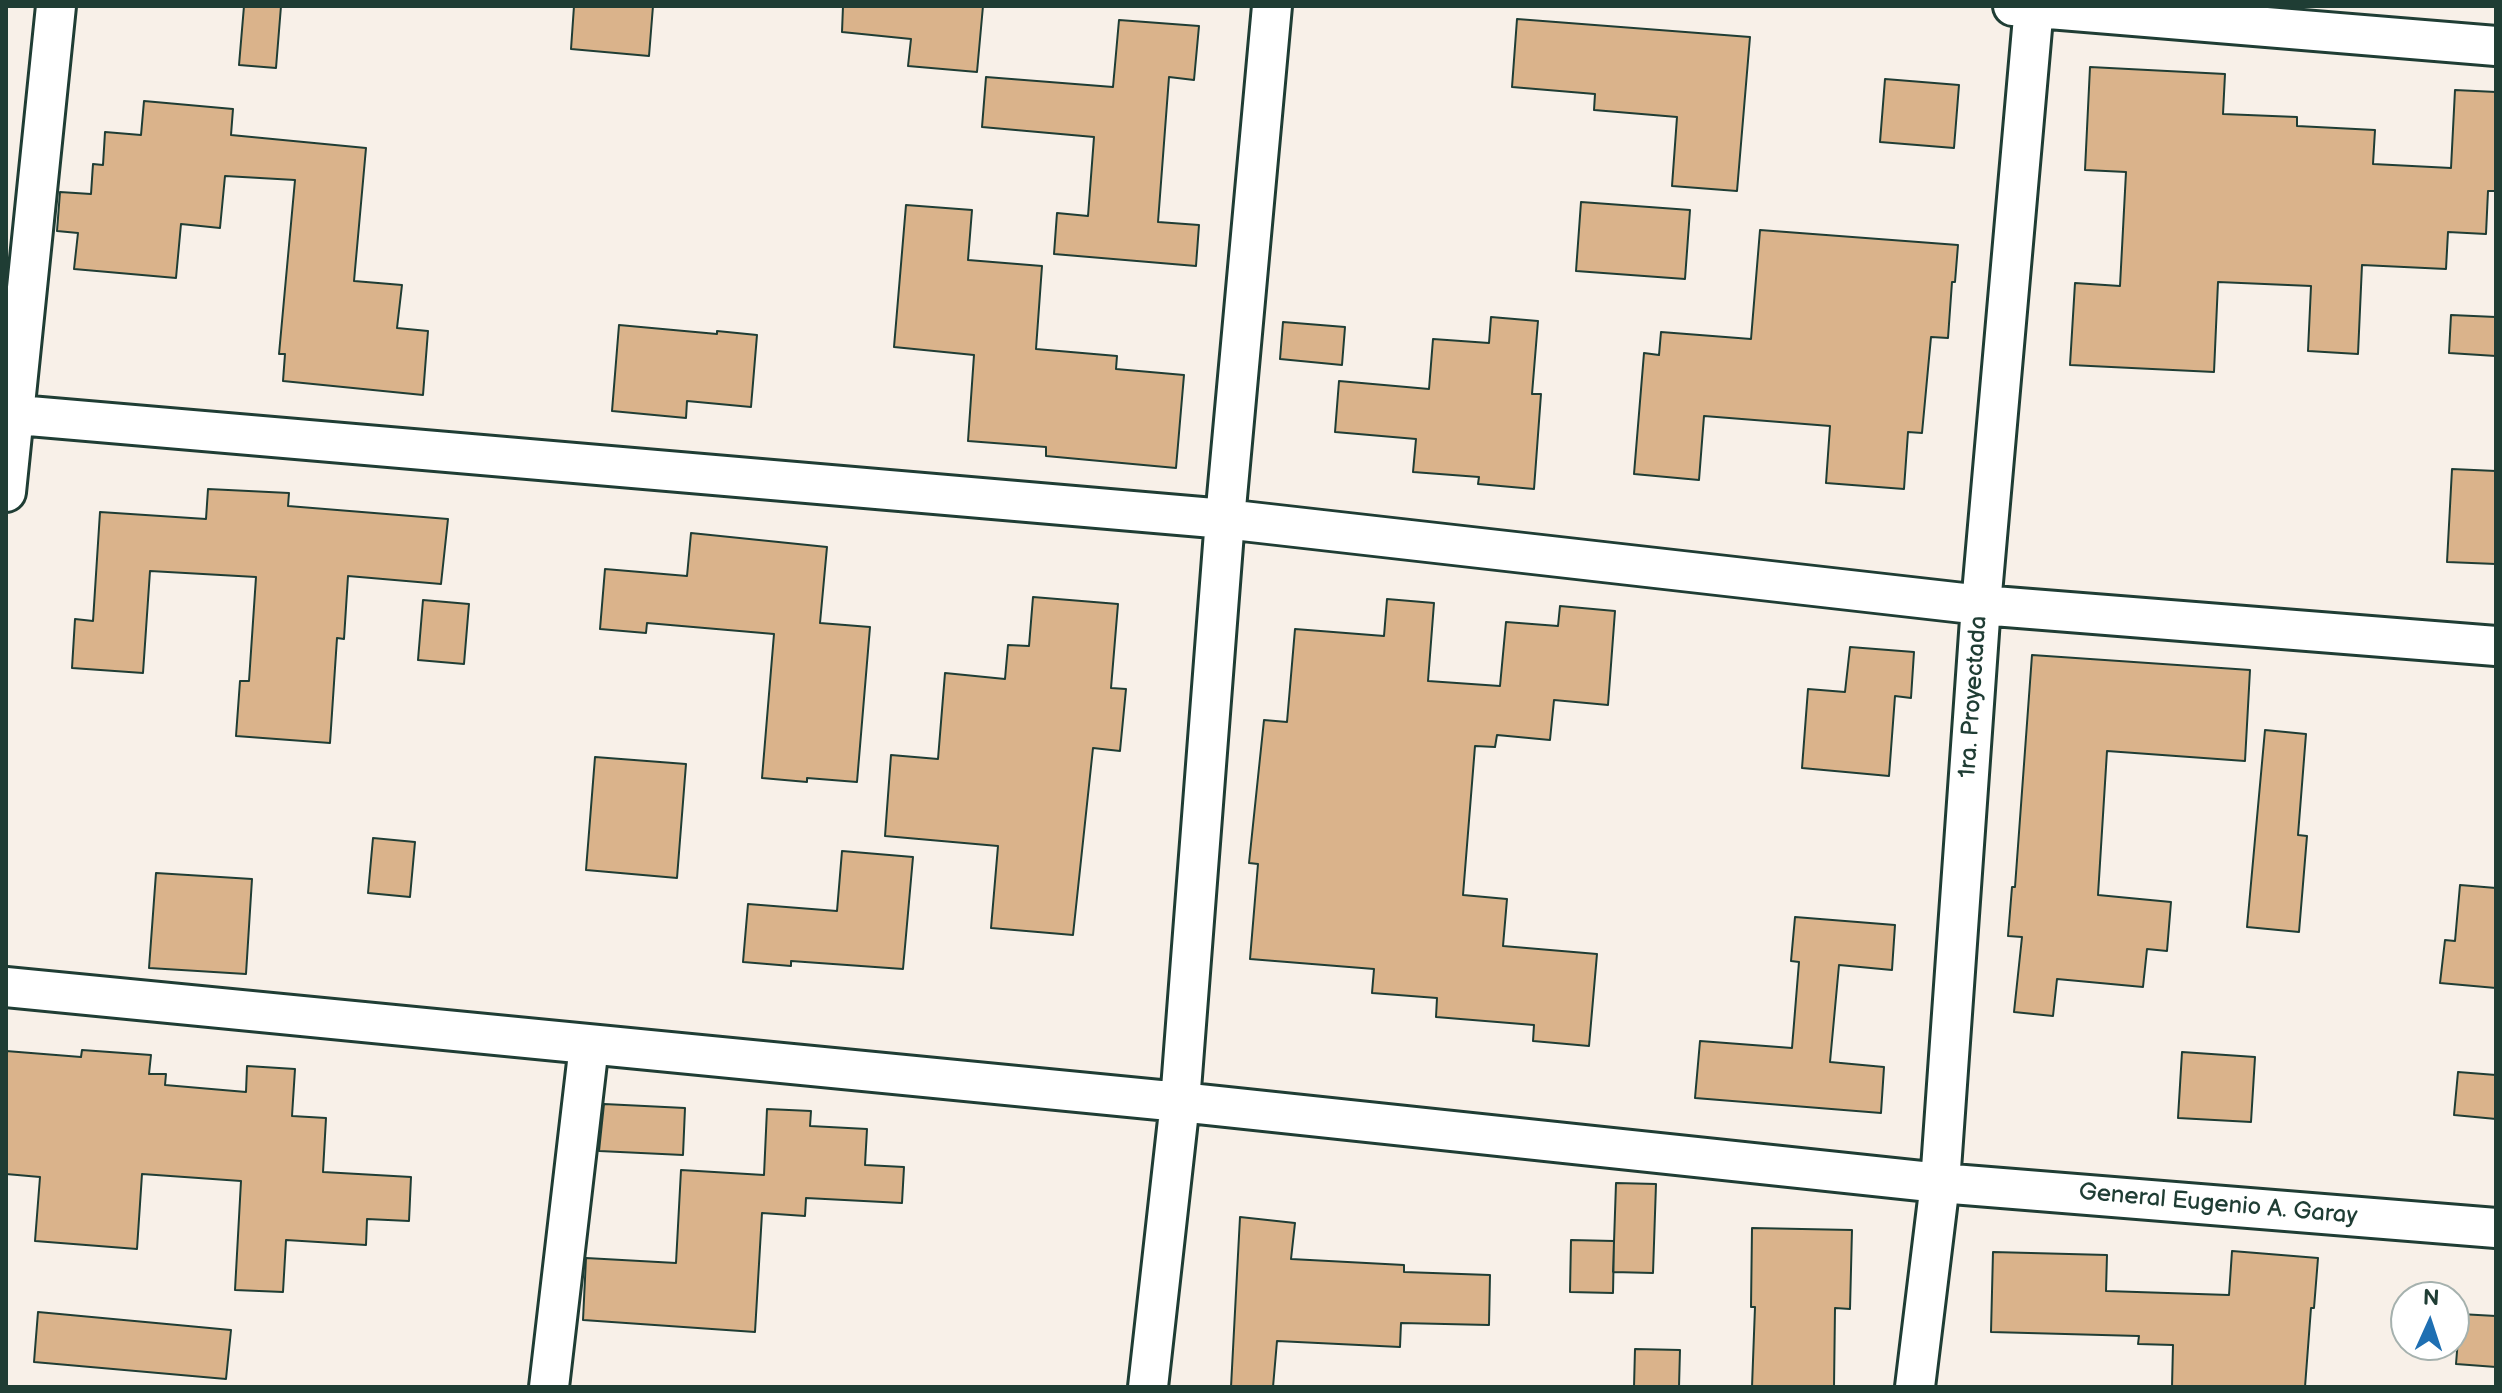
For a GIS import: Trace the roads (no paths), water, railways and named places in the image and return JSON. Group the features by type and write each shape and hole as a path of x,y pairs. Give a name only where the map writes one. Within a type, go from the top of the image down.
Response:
{"street":[{"path":"6,492 10,415 56,6"},
{"path":"1148,1387 1180,1102 1225,519 1272,6"},
{"path":"2027,7 2496,46"},
{"name":"1ra. Proyectada","path":"1915,1387 1940,1183 2027,7"},
{"path":"10,415 1225,519 1981,605 2496,646"},
{"name":"General Eugenio A. Garay","path":"6,987 1180,1102 1940,1183 2496,1228"},
{"path":"549,1387 589,1045"}]}
